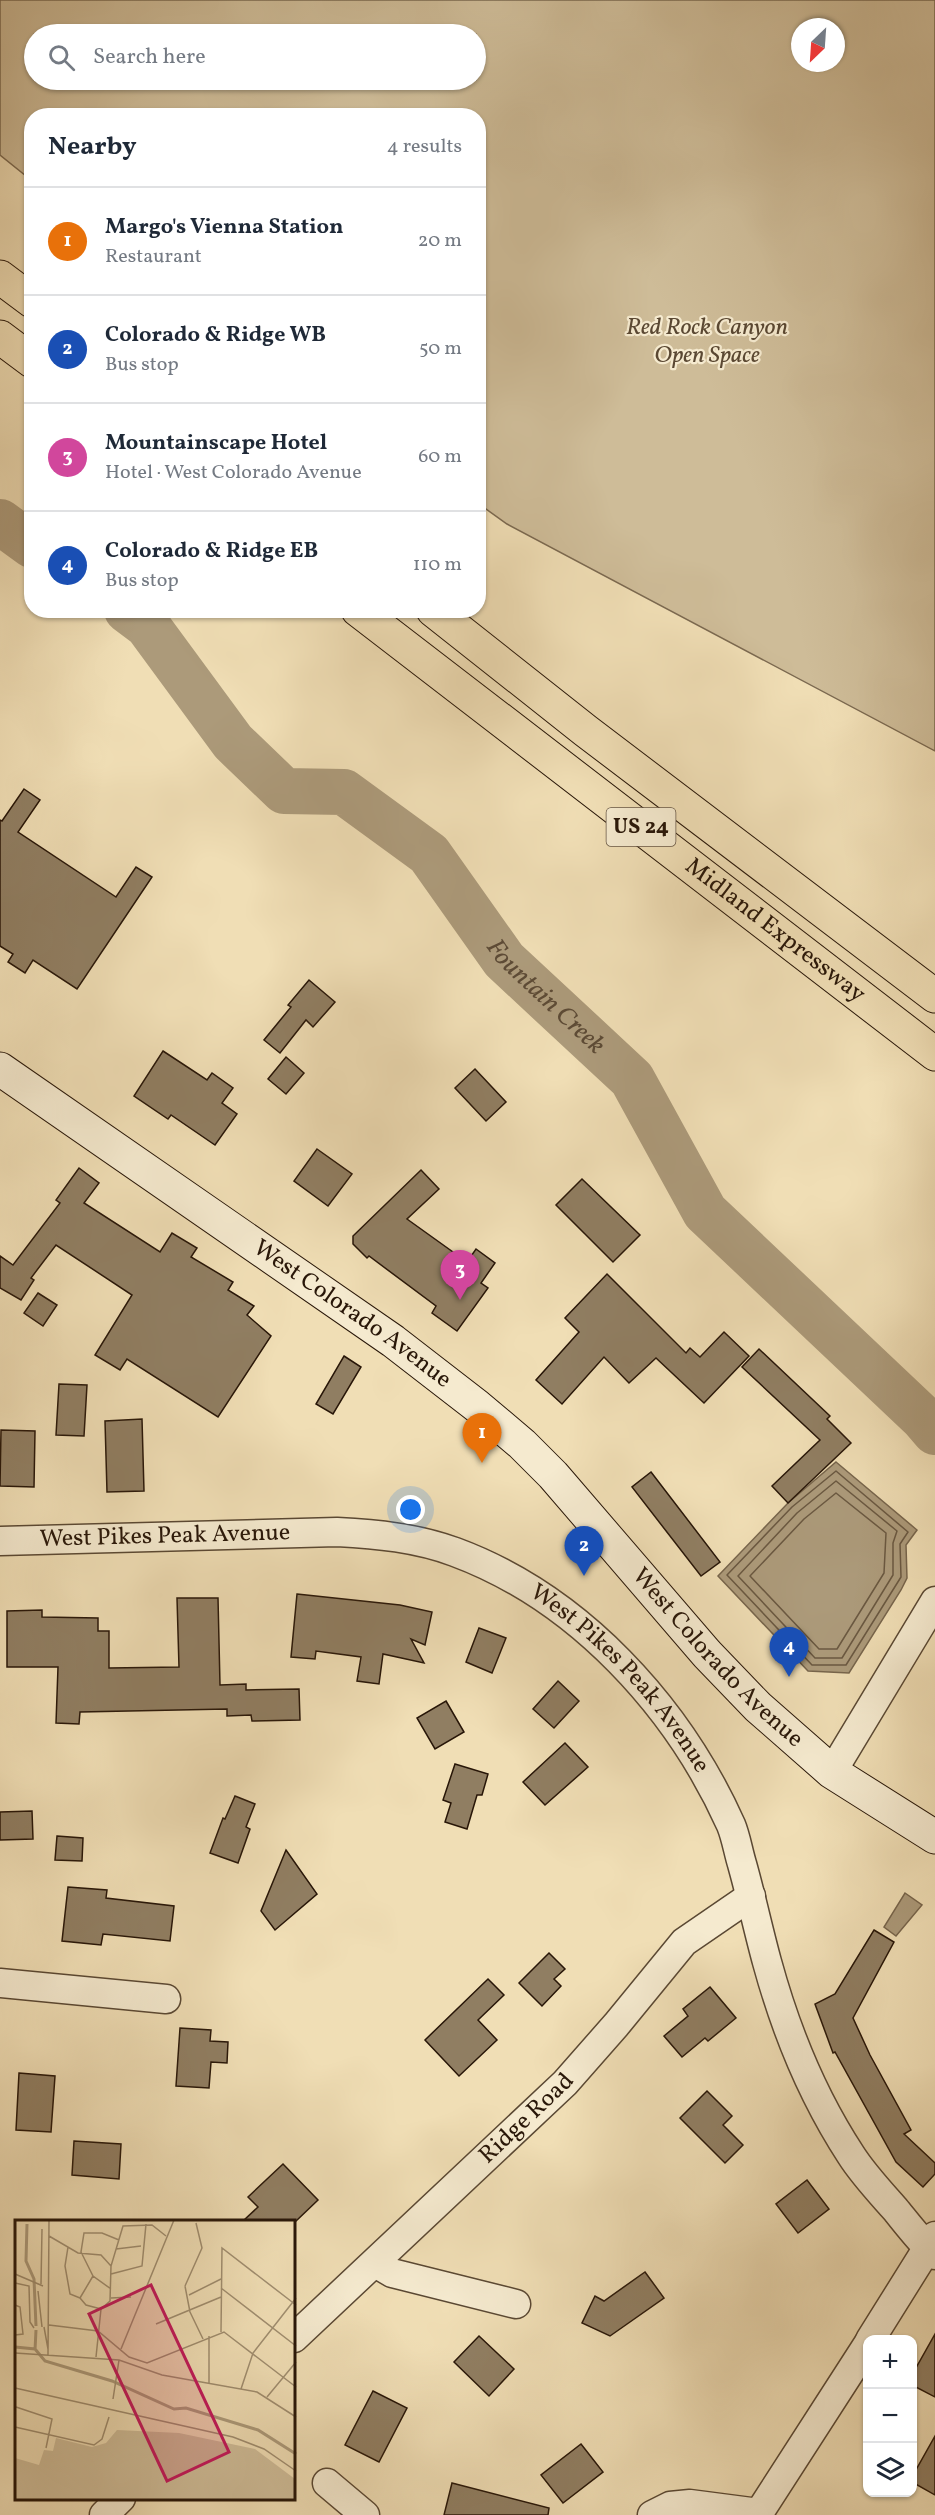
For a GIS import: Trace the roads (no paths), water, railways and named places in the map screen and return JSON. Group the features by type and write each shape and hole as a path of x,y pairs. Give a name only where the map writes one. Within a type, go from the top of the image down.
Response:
{"highway":[{"path":"0,278 24,295"},
{"path":"0,337 24,355"},
{"name":"Midland Expressway","path":"368,618 935,1054"},
{"name":"Midland Expressway","path":"444,618 586,730 935,996"}],"main road":[{"name":"West Colorado Avenue","path":"0,1069 393,1341 522,1444 553,1475 707,1654 758,1707 832,1772 935,1837"}],"street":[{"name":"West Pikes Peak Avenue","path":"0,1541 337,1532 380,1534 418,1541 455,1552 498,1571 536,1593 573,1621 617,1660 668,1716 694,1754 732,1827 767,1963 787,2026 829,2118 851,2156 933,2247"},
{"path":"832,1772 935,1601"},
{"name":"Ridge Road","path":"296,2336 565,2083 684,1942 751,1896"},
{"path":"0,1983 166,1999"},
{"path":"873,2335 933,2247"},
{"path":"375,2263 392,2272 516,2304"},
{"path":"652,2515 670,2506 690,2504 760,2514 863,2350"},
{"path":"327,2483 365,2515"},
{"path":"104,2515 121,2500"}],"water":[{"path":"836,1462 917,1530 906,1545 907,1578 849,1673 808,1671 718,1576 788,1503"},
{"path":"905,1893 922,1905 896,1936 884,1927"}],"waterway":[{"name":"Fountain Creek","path":"0,522 24,539"},
{"name":"Fountain Creek","path":"138,618 147,625 233,742 284,791 344,792 429,854 504,960 632,1079 705,1212 923,1418 935,1432"}],"place":[{"name":"Mountainscape Hotel","path":"460,1300"},
{"name":"Margo's Vienna Station","path":"482,1463"},
{"name":"Colorado & Ridge WB","path":"584,1576"},
{"name":"Colorado & Ridge EB","path":"789,1677"}],"park label":[{"name":"Red Rock Canyon Open Space","path":"707,342"}]}
